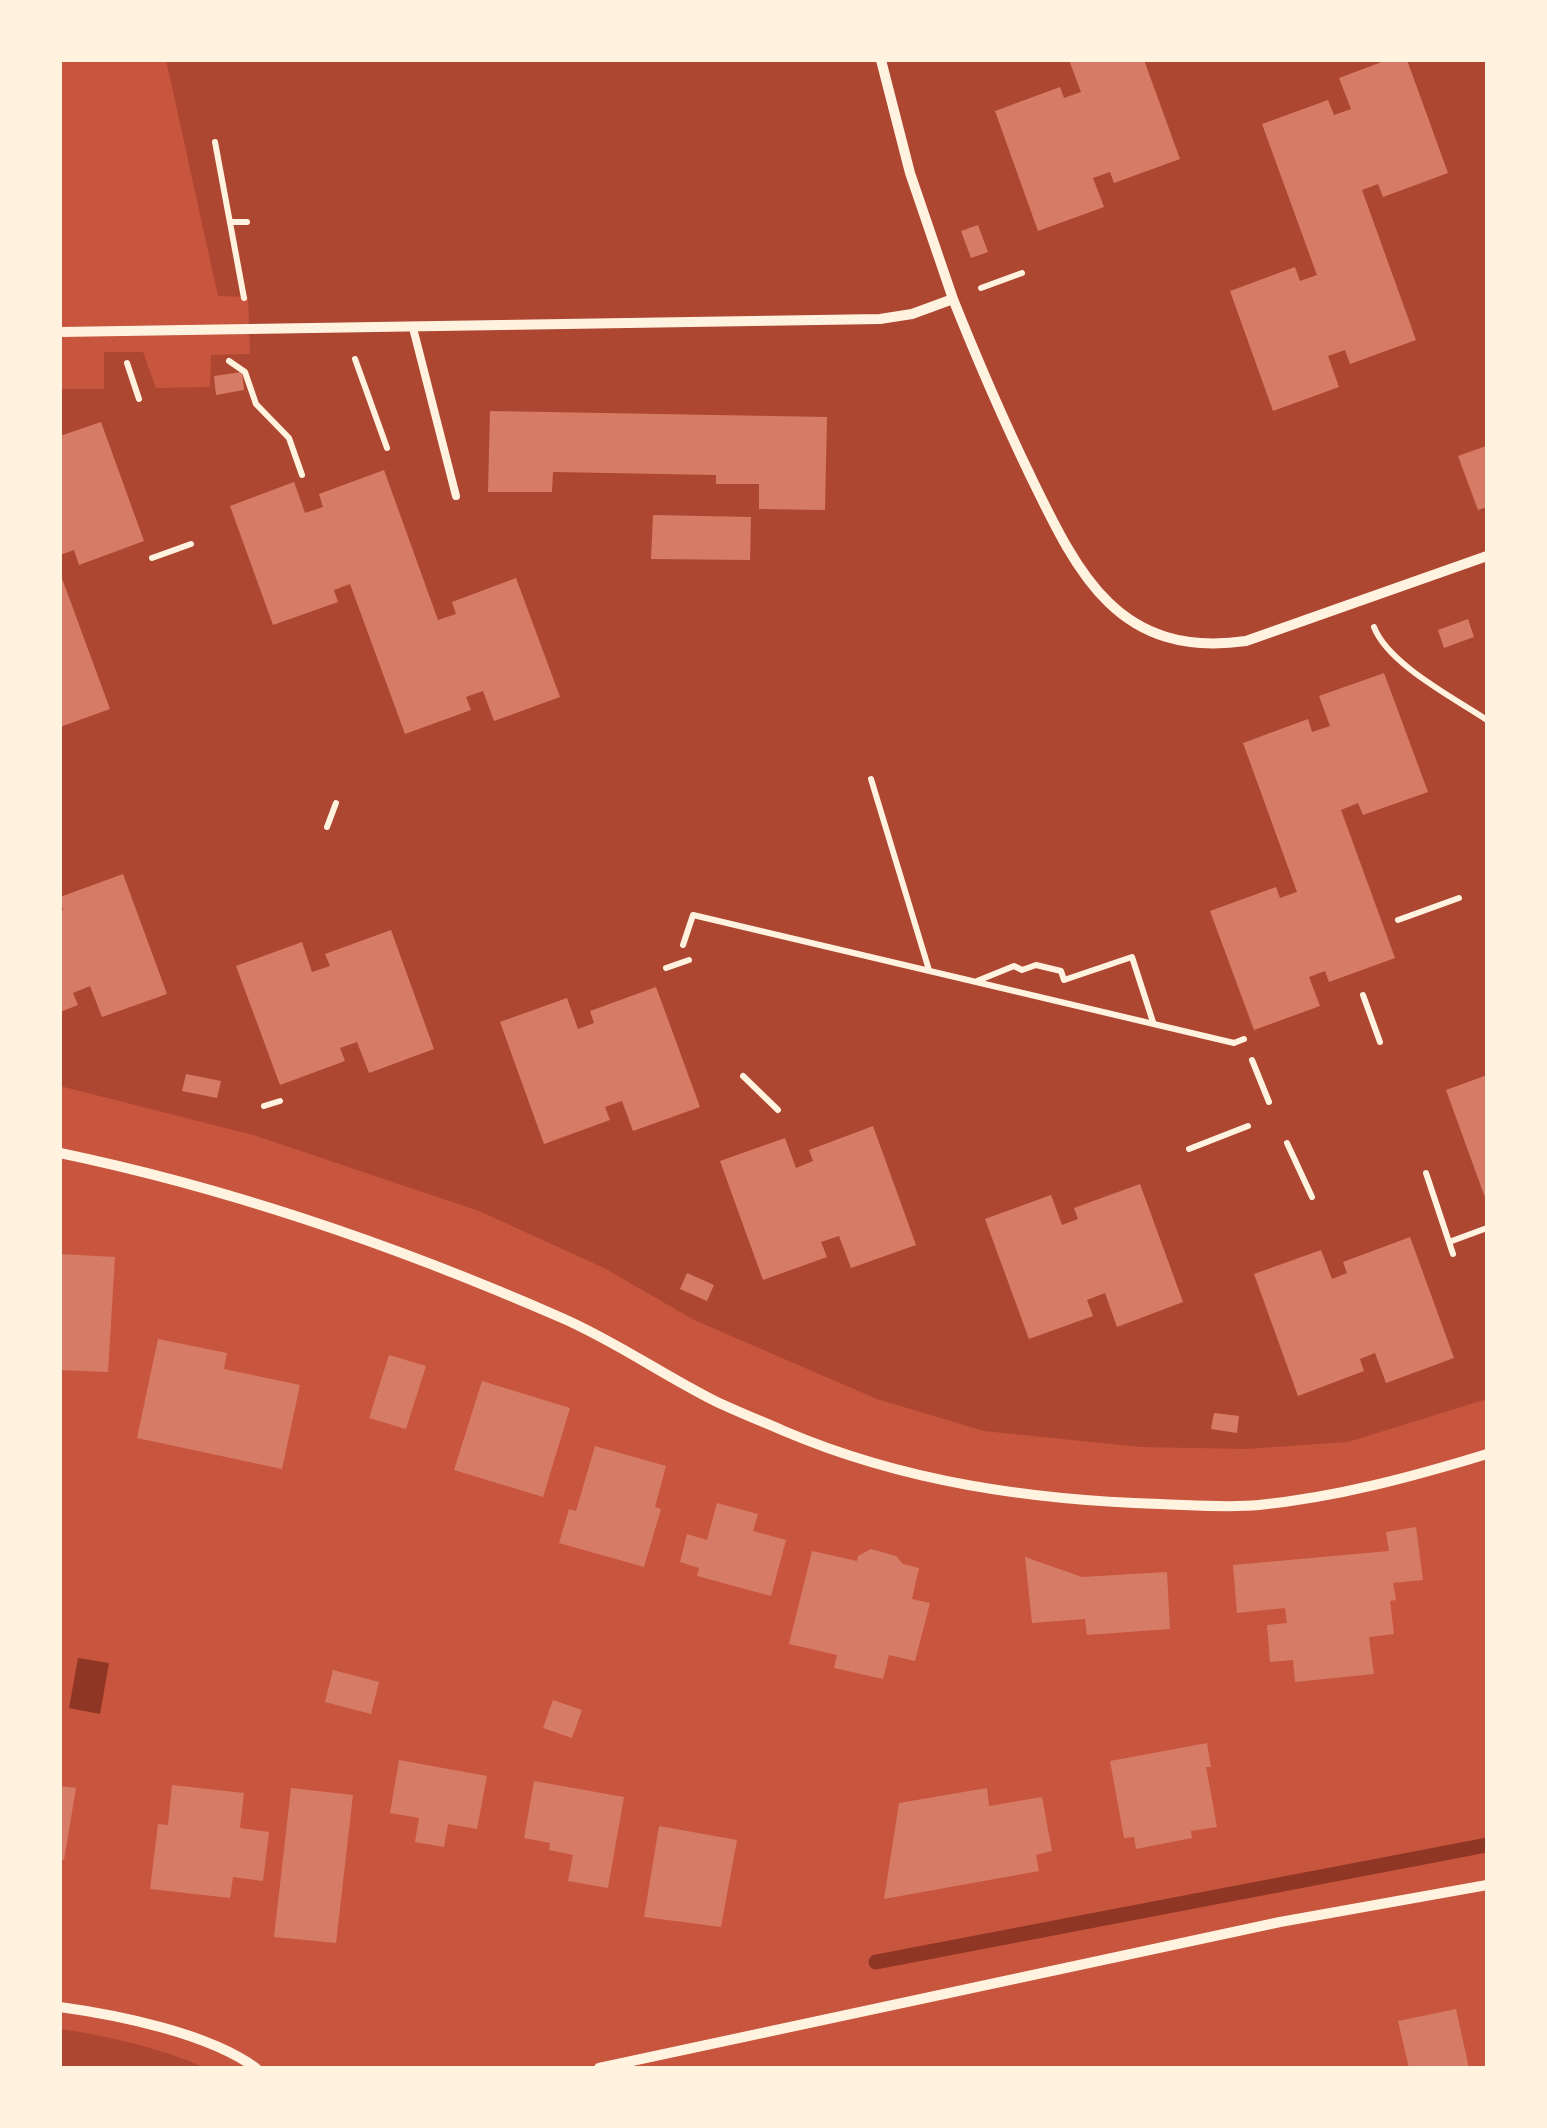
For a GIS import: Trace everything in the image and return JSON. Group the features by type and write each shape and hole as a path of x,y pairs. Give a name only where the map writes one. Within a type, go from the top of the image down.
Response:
{"street":[{"path":"880,60 910,173 953,299 994,402 1072,561 1107,603 1169,638 1210,646 1246,641 1487,556"},
{"path":"60,332 880,319 912,314 953,299"},
{"path":"60,1153 188,1182 376,1244 567,1320 714,1400 788,1433 928,1478 1083,1502 1256,1505 1409,1478 1487,1454"},
{"path":"599,2068 1260,1926 1487,1885"},
{"path":"60,2007 142,2022 238,2055 256,2068"}],"lane":[{"path":"413,328 456,496"}],"path":[{"path":"215,142 249,330"},
{"path":"230,222 247,222"},
{"path":"953,299 1022,273"},
{"path":"345,329 387,448"},
{"path":"228,330 229,364 244,372 256,404 289,438 302,475"},
{"path":"152,558 191,544"},
{"path":"1364,600 1380,642 1427,680 1487,720"},
{"path":"871,780 929,971"},
{"path":"328,828 336,803"},
{"path":"1398,920 1460,898"},
{"path":"683,945 693,915 1234,1042 1244,1039"},
{"path":"974,982 1014,966 1022,970 1036,966 1061,971 1064,980 1132,958 1154,1023"},
{"path":"666,968 690,960"},
{"path":"1363,994 1380,1042"},
{"path":"1252,1060 1269,1102"},
{"path":"743,1076 778,1110"},
{"path":"264,1106 280,1100"},
{"path":"1189,1149 1248,1126"},
{"path":"1287,1142 1312,1197"},
{"path":"1426,1173 1453,1254"},
{"path":"1449,1242 1487,1228"}],"shaded area":[{"path":"166,60 1487,60 1487,1399 1348,1442 1246,1449 1140,1447 984,1431 877,1399 694,1320 604,1268 479,1211 253,1135 60,1086 60,389 104,389 104,352 143,352 156,388 210,387 211,355 250,354 248,297 218,296"},
{"path":"78,1658 109,1663 100,1714 69,1708"},
{"path":"60,2029 134,2044 206,2068 60,2068"}],"building":[{"path":"1069,60 1144,60 1180,159 1114,183 1110,172 1093,178 1104,207 1038,231 995,111 1060,87 1064,98 1081,92"},
{"path":"1387,60 1407,60 1448,173 1383,197 1378,184 1362,190 1416,340 1350,364 1345,350 1328,356 1339,387 1273,411 1230,291 1295,267 1300,281 1317,275 1262,124 1328,100 1334,115 1351,109 1339,78"},
{"path":"978,225 988,252 971,258 961,231"},
{"path":"242,372 244,390 216,395 214,376"},
{"path":"490,411 827,417 825,510 759,509 759,484 716,484 716,475 553,472 552,492 488,492"},
{"path":"101,422 144,541 79,565 74,550 60,555 60,436"},
{"path":"1486,446 1487,507 1478,510 1458,456"},
{"path":"384,470 438,620 456,614 452,602 516,578 560,697 494,721 483,691 466,697 471,710 405,734 350,584 334,590 338,602 273,625 230,506 294,482 305,513 323,507 319,494"},
{"path":"653,515 751,517 750,560 651,559"},
{"path":"60,573 110,709 60,727"},
{"path":"1468,619 1474,637 1444,648 1438,630"},
{"path":"1384,673 1428,792 1363,815 1358,803 1341,810 1395,958 1329,982 1325,971 1309,977 1320,1006 1254,1030 1210,911 1276,887 1280,898 1297,892 1243,743 1308,719 1312,732 1330,726 1319,696"},
{"path":"123,874 167,994 102,1017 90,986 73,993 78,1005 60,1012 60,897"},
{"path":"391,930 434,1049 369,1073 357,1042 340,1048 345,1061 280,1085 236,966 302,942 312,972 330,966 325,954"},
{"path":"656,987 700,1107 633,1131 622,1101 605,1107 610,1120 544,1144 500,1022 567,998 578,1029 594,1023 590,1011"},
{"path":"186,1074 221,1081 217,1098 182,1091"},
{"path":"1487,1075 1487,1203 1446,1090"},
{"path":"873,1126 916,1245 851,1268 839,1236 821,1242 827,1257 763,1280 720,1161 785,1138 796,1168 813,1161 809,1150"},
{"path":"1140,1184 1183,1302 1117,1327 1105,1293 1087,1300 1093,1316 1029,1339 985,1219 1051,1195 1062,1225 1078,1219 1074,1208"},
{"path":"1410,1237 1454,1358 1386,1383 1375,1353 1360,1359 1364,1371 1298,1396 1254,1274 1321,1250 1332,1279 1347,1273 1343,1262"},
{"path":"60,1254 115,1257 108,1372 60,1370"},
{"path":"687,1273 714,1285 707,1301 680,1289"},
{"path":"158,1339 227,1353 224,1369 300,1385 282,1469 137,1438"},
{"path":"389,1355 426,1366 406,1429 369,1418"},
{"path":"482,1381 570,1408 543,1497 454,1470"},
{"path":"1214,1413 1239,1416 1237,1433 1211,1429"},
{"path":"595,1446 666,1466 655,1507 661,1509 644,1567 559,1543 569,1509 576,1511"},
{"path":"717,1503 758,1514 753,1531 786,1540 771,1596 697,1576 699,1568 680,1562 687,1534 707,1540"},
{"path":"1416,1527 1423,1580 1393,1583 1396,1600 1390,1601 1394,1634 1369,1637 1374,1674 1295,1682 1293,1660 1270,1662 1267,1625 1287,1623 1285,1608 1237,1613 1233,1565 1389,1551 1386,1532"},
{"path":"871,1549 919,1568 912,1599 930,1603 915,1661 889,1655 883,1679 834,1668 837,1655 789,1644 812,1551 857,1561 858,1556"},
{"path":"1025,1557 1082,1577 1167,1572 1170,1629 1087,1635 1085,1619 1032,1623"},
{"path":"333,1670 379,1682 371,1714 325,1702"},
{"path":"553,1700 582,1710 572,1738 543,1728"},
{"path":"1207,1743 1211,1767 1206,1767 1217,1827 1191,1831 1192,1838 1136,1849 1134,1837 1124,1838 1110,1761"},
{"path":"399,1760 487,1776 477,1829 448,1824 444,1847 415,1842 419,1818 390,1813"},
{"path":"534,1781 624,1797 608,1888 568,1881 573,1855 549,1850 550,1843 524,1838"},
{"path":"172,1785 244,1793 240,1828 269,1832 263,1881 233,1877 230,1898 150,1889 158,1824 168,1825"},
{"path":"60,1786 76,1788 64,1860 60,1859"},
{"path":"291,1788 353,1795 336,1943 274,1937"},
{"path":"987,1788 989,1806 1042,1797 1052,1851 1036,1855 1039,1871 884,1899 899,1803"},
{"path":"659,1826 737,1840 721,1927 644,1917"},
{"path":"1456,2009 1469,2068 1409,2068 1398,2021"}],"waterway":[{"path":"876,1962 1487,1845"}]}
